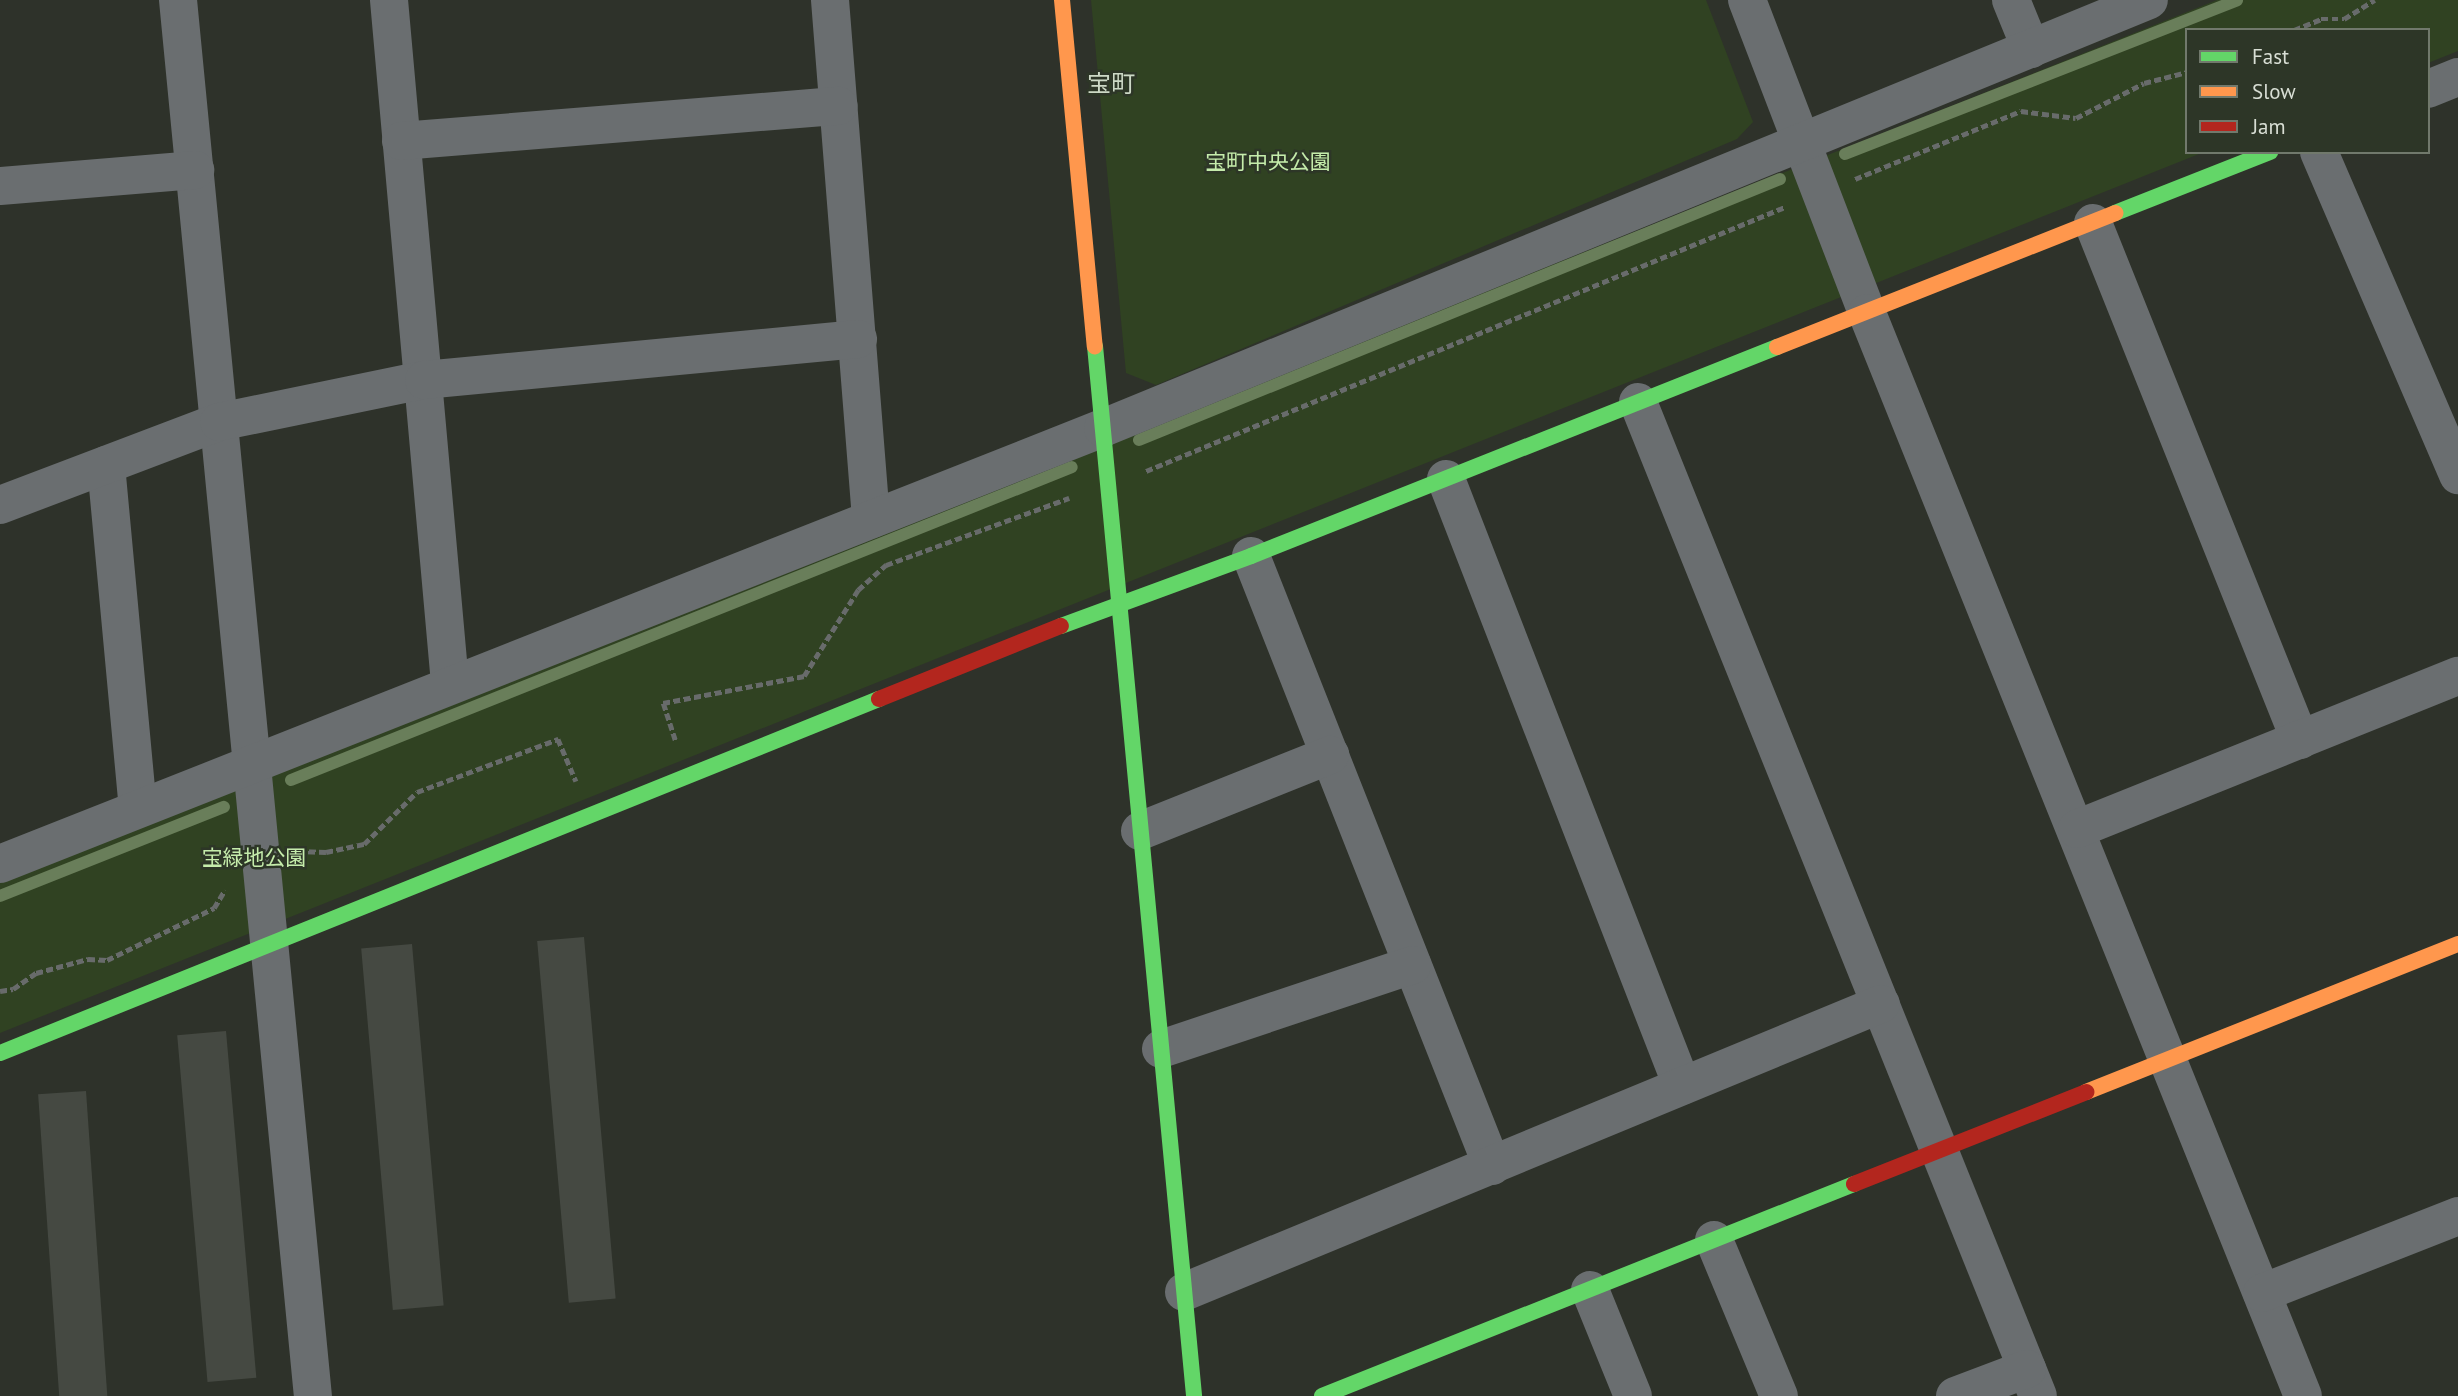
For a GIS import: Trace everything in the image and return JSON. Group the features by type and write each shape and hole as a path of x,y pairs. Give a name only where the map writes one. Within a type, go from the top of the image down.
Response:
{"street":[{"path":"178,0 255,762 313,1396"},
{"path":"389,0 450,684"},
{"path":"830,0 871,519"},
{"path":"1062,0 1194,1396"},
{"path":"1747,0 1804,141 1867,313 2077,829 2303,1396"},
{"path":"2011,0 2031,49"},
{"path":"0,864 1103,428 2149,0"},
{"path":"2430,88 2458,77"},
{"path":"401,141 839,106"},
{"path":"0,1053 1118,603 1251,556 2265,154"},
{"path":"2320,154 2458,475"},
{"path":"0,186 195,170"},
{"path":"2093,223 2300,740"},
{"path":"0,505 219,422 424,380 858,339"},
{"path":"1638,402 2033,1382 1955,1396"},
{"path":"106,465 138,809"},
{"path":"1446,479 1682,1086"},
{"path":"1251,556 1492,1166"},
{"path":"2077,829 2458,676"},
{"path":"1140,831 1330,755"},
{"path":"1322,1396 2458,944"},
{"path":"1161,1049 1412,965"},
{"path":"1184,1292 1881,1003"},
{"path":"2262,1293 2458,1216"},
{"path":"1714,1240 1779,1396"},
{"path":"1590,1290 1633,1396"}],"path":[{"path":"2299,28 2321,19 2344,19 2374,0"},
{"path":"678,750 663,703 804,676 858,590 887,565 1108,484 2021,111 2076,118 2144,83 2185,73"},
{"path":"0,991 13,989 36,973 88,959 107,961 214,908 230,881 263,862 290,851 326,852 364,844 417,792 558,739 578,785 591,781"}],"green space":[{"name":"宝町中央公園","path":"1091,0 1706,0 1753,122 1737,139 1156,385 1126,373"},
{"name":"宝緑地公園","path":"2217,0 2458,0 2458,51 2430,62 2430,28 2185,28 2185,154 2199,154 0,1033 0,883"}],"building":[{"path":"584,937 616,1299 569,1303 537,941"},
{"path":"412,944 444,1306 393,1310 361,948"},
{"path":"226,1031 256,1378 208,1382 177,1035"},
{"path":"86,1091 107,1396 59,1396 38,1094"}],"waterway":[{"path":"1845,154 2237,0"},
{"path":"1139,440 1780,179"},
{"path":"291,780 1072,467"},
{"path":"0,896 224,807"}],"traffic: fast":[{"path":"2115,213 2265,154"},
{"path":"1095,346 1194,1396"},
{"path":"1061,626 1251,556 1777,347"},
{"path":"0,1053 879,699"},
{"path":"1322,1396 1854,1184"}],"traffic: slow":[{"path":"1062,0 1095,346"},
{"path":"1777,347 2115,213"},
{"path":"2086,1092 2458,944"}],"traffic: jam":[{"path":"879,699 1061,626"},
{"path":"1854,1184 2086,1092"}],"district":[{"name":"宝町","path":"1111,84"}]}
